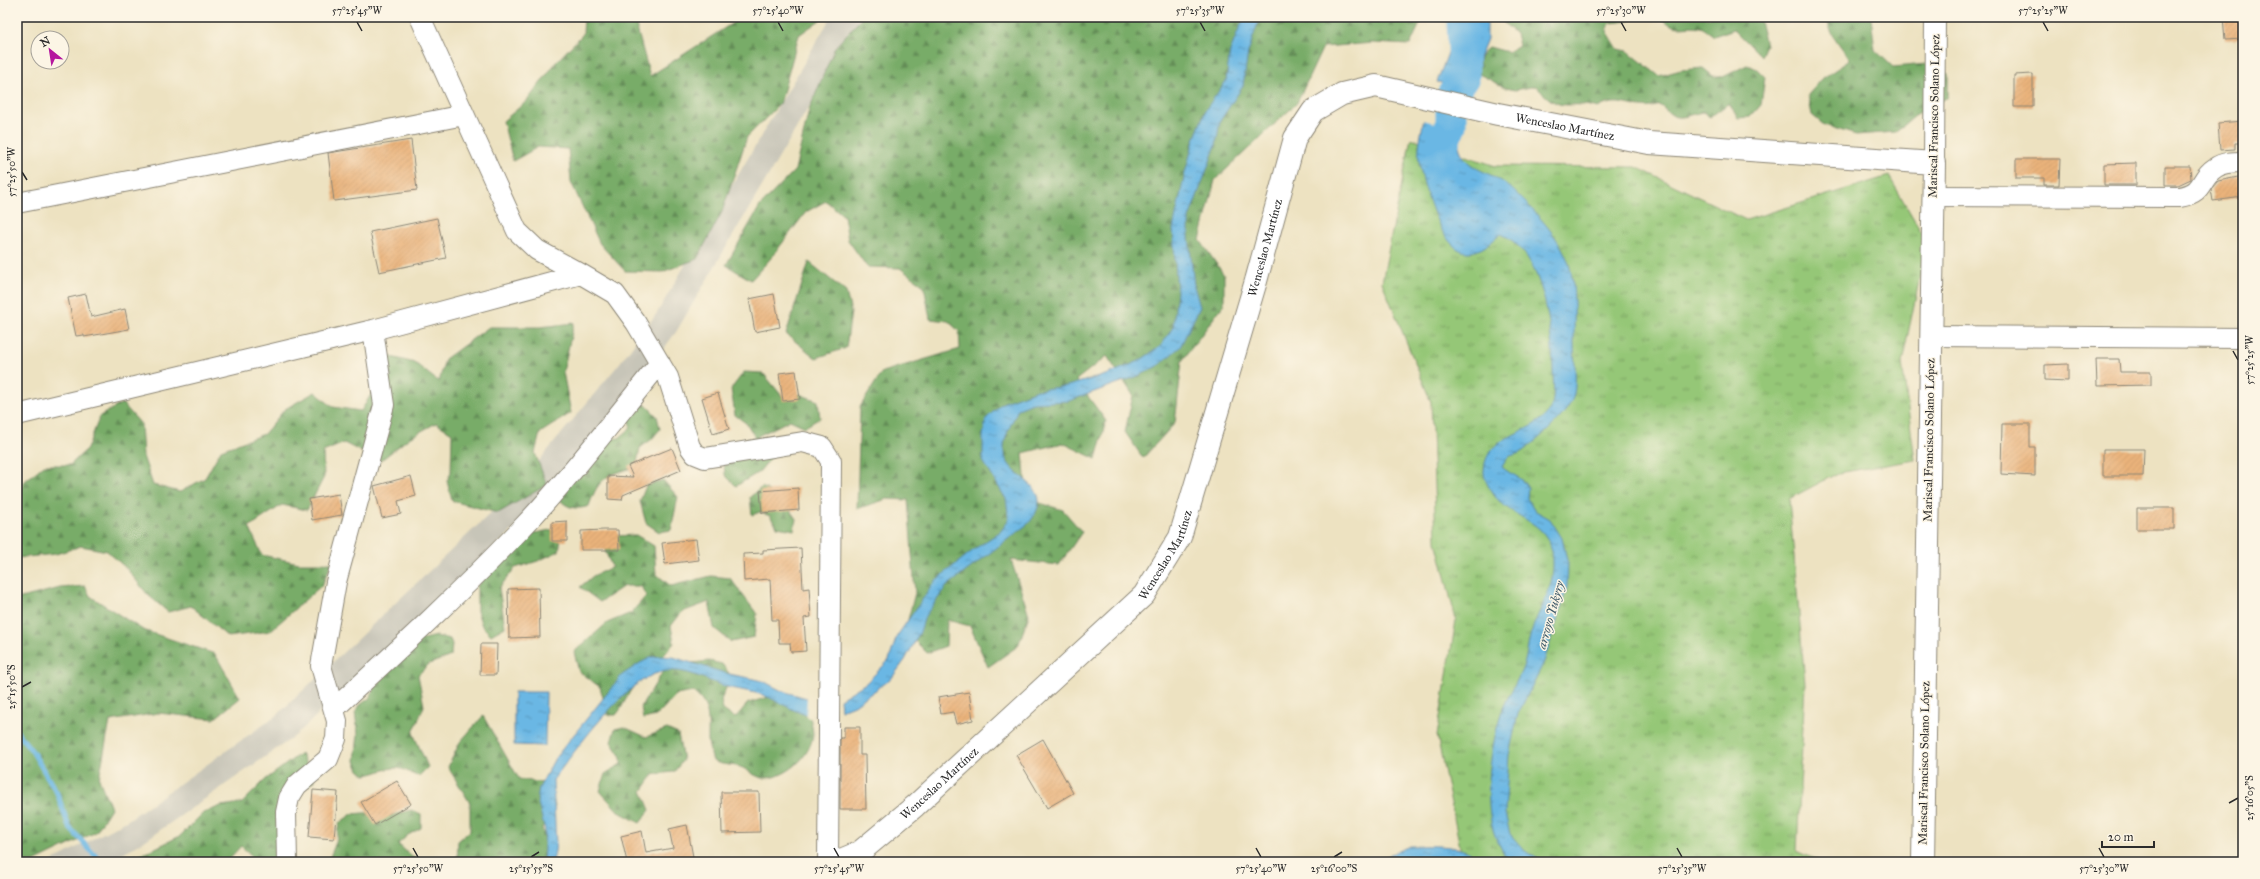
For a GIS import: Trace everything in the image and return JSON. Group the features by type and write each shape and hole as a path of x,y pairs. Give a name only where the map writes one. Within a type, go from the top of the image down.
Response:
{"main road":[{"name":"Wenceslao Martínez","path":"836,862 860,852 915,806 1144,595 1180,537 1256,281 1295,138 1313,111 1342,94 1376,86 1498,114 1650,143 1934,163"},
{"name":"Mariscal Francisco Solano López","path":"1923,862 1934,163"}],"street":[{"path":"420,17 517,231 537,250 615,294 636,323 668,377 690,447 695,454 705,458 710,458 803,442 822,447 831,461 828,862"},
{"name":"Mariscal Francisco Solano López","path":"1934,163 1935,17"},
{"path":"17,203 464,115"},
{"path":"1933,196 2180,197 2196,192 2215,168 2227,163 2243,162"},
{"path":"17,415 373,330 581,274"},
{"path":"287,862 286,812 289,798 297,785 328,760 336,739 337,721 321,666 336,582 384,405 373,330"},
{"path":"1931,336 2243,338"},
{"path":"334,709 415,634 521,529 660,363"}],"shaded area":[{"path":"831,17 862,17 676,332 638,383 533,511 295,736 143,842 106,862 50,862 128,820 276,716 515,490 619,364 657,313"}],"green space":[{"path":"584,17 645,17 636,25 650,76 742,17 824,17 799,35 780,104 747,137 722,212 697,259 662,272 625,271 600,244 571,182 568,149 538,147 513,161 503,121 527,101 557,61 583,34"},
{"path":"863,17 1423,17 1410,45 1373,43 1323,47 1297,103 1215,180 1200,240 1224,275 1224,304 1182,361 1175,423 1143,458 1125,432 1133,395 1107,356 1076,380 1106,421 1096,459 1063,443 1023,453 1027,499 1063,510 1082,532 1059,565 1011,560 1029,615 1018,646 988,667 970,626 947,620 946,646 927,653 905,631 915,593 908,500 887,499 857,509 860,407 882,372 960,349 959,331 948,321 930,319 924,286 900,268 867,267 848,240 844,216 826,201 806,212 771,258 751,280 726,265 760,206 795,170 809,110 835,47"},
{"path":"1501,17 1634,17 1628,21 1610,23 1607,31 1618,49 1628,51 1659,76 1681,70 1703,68 1713,76 1723,77 1747,65 1757,69 1765,77 1761,105 1750,117 1738,118 1729,103 1710,117 1703,112 1675,117 1659,105 1643,107 1614,103 1606,104 1598,108 1587,105 1565,105 1553,101 1536,86 1515,90 1506,88 1479,74 1478,70 1481,56 1489,47 1508,52 1519,45 1516,34 1502,21"},
{"path":"1661,17 1759,17 1766,45 1761,56 1734,29 1714,36 1700,27 1679,27 1671,25"},
{"path":"1834,17 1871,17 1875,50 1893,67 1927,64 1948,74 1948,97 1915,116 1896,132 1856,135 1824,125 1812,115 1808,95 1823,78 1850,60 1829,27 1828,22"},
{"path":"1411,138 1496,166 1636,167 1746,220 1889,176 1927,242 1902,363 1915,460 1838,473 1789,499 1805,684 1797,851 1821,862 1465,862 1462,857 1437,735 1456,620 1436,541 1431,402 1382,282"},
{"path":"809,262 846,292 851,312 846,348 816,358 786,334"},
{"path":"574,323 563,372 571,413 540,433 535,453 547,485 498,513 452,501 447,481 451,472 452,433 436,423 409,438 380,461 344,443 323,452 324,477 307,510 282,505 249,527 262,555 299,563 332,563 322,585 270,631 228,637 191,606 168,612 148,595 127,569 107,551 81,546 56,554 17,558 17,498 24,482 44,465 70,465 87,449 100,416 122,403 141,424 143,456 153,485 180,492 205,478 221,450 264,434 285,409 315,392 333,407 361,411 376,386 384,355 415,363 439,382 445,359 489,327 540,327"},
{"path":"744,372 763,373 782,396 799,394 818,401 820,418 805,427 790,420 756,437 768,441 774,454 759,472 736,486 725,475 723,454 743,441 755,437 747,424 735,415 731,389"},
{"path":"645,404 657,416 660,429 652,439 640,448 636,467 618,472 606,478 597,488 589,506 574,508 562,502 556,494 607,439 619,438 631,428 627,414 633,406"},
{"path":"663,480 678,497 671,530 659,532 646,523 640,501 646,486"},
{"path":"762,487 781,500 789,509 796,519 794,530 777,527 770,516 760,512 752,515 750,497"},
{"path":"555,529 561,537 559,551 538,561 515,568 499,588 505,627 491,635 482,626 477,611 477,586 515,537"},
{"path":"636,535 654,546 656,574 671,586 711,576 730,578 757,614 754,637 731,642 714,628 709,602 682,612 671,626 674,643 660,660 634,686 616,715 608,715 600,687 579,672 574,652 607,623 631,613 646,596 641,586 624,586 600,602 580,587 593,576 612,567 603,546 612,536"},
{"path":"85,586 90,596 143,630 215,654 240,698 214,719 158,713 110,721 99,779 111,808 96,832 34,862 17,862 17,599 60,588"},
{"path":"436,636 450,639 452,644 451,656 429,664 418,675 424,706 413,733 428,767 419,776 397,768 365,775 359,770 355,761 358,734 355,713 360,705 371,697 374,686 419,640"},
{"path":"709,661 722,664 731,676 721,700 723,710 735,718 748,703 773,696 810,717 813,735 811,743 807,752 795,766 780,775 763,778 743,768 713,761 708,743 708,720 706,708 699,697 693,692 676,695 656,716 643,719 641,707 662,673 675,665"},
{"path":"483,716 519,779 550,784 555,806 542,828 551,862 457,862 458,841 470,831 470,803 448,767 460,742"},
{"path":"624,727 646,737 667,729 678,734 683,760 674,772 654,774 642,791 650,810 640,823 619,812 600,791 605,774 621,764 621,757 611,742 615,729"},
{"path":"301,753 314,781 275,813 291,836 289,862 254,862 248,852 241,846 226,862 113,862 147,852 180,836 203,813 221,806 242,803 265,780"},
{"path":"411,810 421,814 421,828 408,835 398,844 412,857 431,862 334,862 330,857 336,842 339,823 352,814 374,812 389,816"}],"water":[{"path":"1244,17 1260,17 1248,52 1243,86 1220,121 1216,145 1189,218 1189,237 1194,286 1200,307 1180,347 1159,365 1141,375 1069,401 1033,403 1018,409 1008,432 1004,447 1006,459 1012,468 1028,482 1035,490 1039,498 1037,509 1029,523 947,586 925,616 920,632 905,660 891,679 856,704 841,710 840,699 866,683 889,660 897,636 936,580 976,548 1001,531 1009,519 1006,499 983,461 983,435 986,419 1002,403 1037,390 1067,386 1109,374 1139,361 1161,346 1173,327 1177,292 1173,229 1185,173 1194,140 1206,109 1226,81 1230,51"},
{"path":"1451,17 1487,17 1487,39 1467,87 1437,82 1455,34"},
{"path":"1424,118 1456,125 1458,142 1467,161 1474,167 1492,176 1513,190 1545,224 1565,254 1573,282 1574,394 1567,409 1554,425 1520,453 1508,458 1502,467 1525,483 1528,488 1527,498 1534,510 1550,519 1562,538 1568,564 1567,588 1544,662 1518,714 1509,755 1505,813 1510,834 1525,851 1546,862 1516,863 1510,861 1506,856 1493,831 1490,816 1489,783 1490,766 1501,713 1521,671 1531,632 1550,585 1553,569 1552,552 1548,539 1541,530 1500,502 1491,491 1486,481 1484,470 1487,458 1493,449 1511,436 1532,426 1549,411 1551,407 1554,391 1552,353 1547,314 1543,293 1536,274 1527,257 1516,243 1501,234 1482,248 1469,252 1459,250 1450,242 1442,230 1429,200 1419,161 1419,145"},
{"path":"652,657 673,657 725,673 763,681 782,691 814,700 813,717 763,695 731,688 688,673 679,671 661,672 647,678 632,688 602,718 587,735 553,780 556,845 553,862 543,862 545,830 537,799 539,788 555,758 622,675"},
{"path":"514,692 546,692 545,746 514,745"},
{"path":"1410,846 1449,847 1467,851 1483,862 1378,862 1391,854"}],"pier":[{"path":"1424,116 1457,123 1458,128 1422,120"},
{"path":"807,695 816,699 813,719 806,717"}],"building":[{"path":"2223,17 2243,17 2243,39 2225,40"},
{"path":"2033,74 2033,107 2014,107 2014,75"},
{"path":"2243,121 2243,143 2235,143 2235,149 2220,150 2218,123"},
{"path":"411,140 417,190 334,201 328,153"},
{"path":"2016,159 2060,159 2059,185 2044,185 2044,178 2016,178"},
{"path":"2136,163 2136,185 2104,185 2104,164"},
{"path":"2165,166 2190,166 2191,179 2178,185 2165,185"},
{"path":"2243,176 2243,197 2213,201 2211,189 2218,181"},
{"path":"437,218 446,258 379,272 370,232"},
{"path":"86,294 91,317 125,309 129,329 84,337 84,335 76,336 68,298"},
{"path":"774,294 780,327 755,332 749,299"},
{"path":"2096,359 2119,359 2120,372 2151,372 2151,385 2097,386"},
{"path":"2068,364 2068,381 2045,380 2045,365"},
{"path":"796,371 800,399 783,401 779,373"},
{"path":"718,393 729,429 713,434 702,398"},
{"path":"2002,424 2030,424 2030,447 2035,447 2035,476 2001,474"},
{"path":"672,448 681,470 623,495 622,500 608,499 608,476 633,477 628,466"},
{"path":"2103,449 2144,449 2143,476 2103,476"},
{"path":"411,476 416,496 398,501 401,514 382,518 374,486"},
{"path":"798,488 799,510 762,513 760,491"},
{"path":"339,494 342,515 312,520 309,499"},
{"path":"2137,508 2174,508 2174,529 2137,529"},
{"path":"567,521 567,541 552,541 552,522"},
{"path":"618,530 619,550 581,550 581,531"},
{"path":"696,539 699,560 665,564 662,543"},
{"path":"801,548 803,589 809,588 811,617 804,618 806,651 791,652 790,643 779,643 778,620 772,620 770,579 744,581 743,554 763,553 763,550"},
{"path":"539,588 540,637 509,638 508,589"},
{"path":"481,644 497,644 496,675 480,675"},
{"path":"969,692 973,720 956,724 953,712 941,714 938,697"},
{"path":"844,727 860,727 860,755 865,755 866,809 840,809 840,738 844,738"},
{"path":"1043,739 1073,793 1047,808 1016,755"},
{"path":"397,781 411,804 375,825 361,802"},
{"path":"313,790 338,792 334,839 309,837"},
{"path":"721,792 759,792 760,832 722,833"},
{"path":"687,825 694,862 627,862 621,836 642,831 646,853 673,848 669,829"}],"waterway":[{"name":"arroyo Yukyry","path":"1442,164 1444,141 1451,125 1451,97 1464,77 1462,17"},
{"path":"17,732 32,751 57,793 69,827 101,862"}]}
